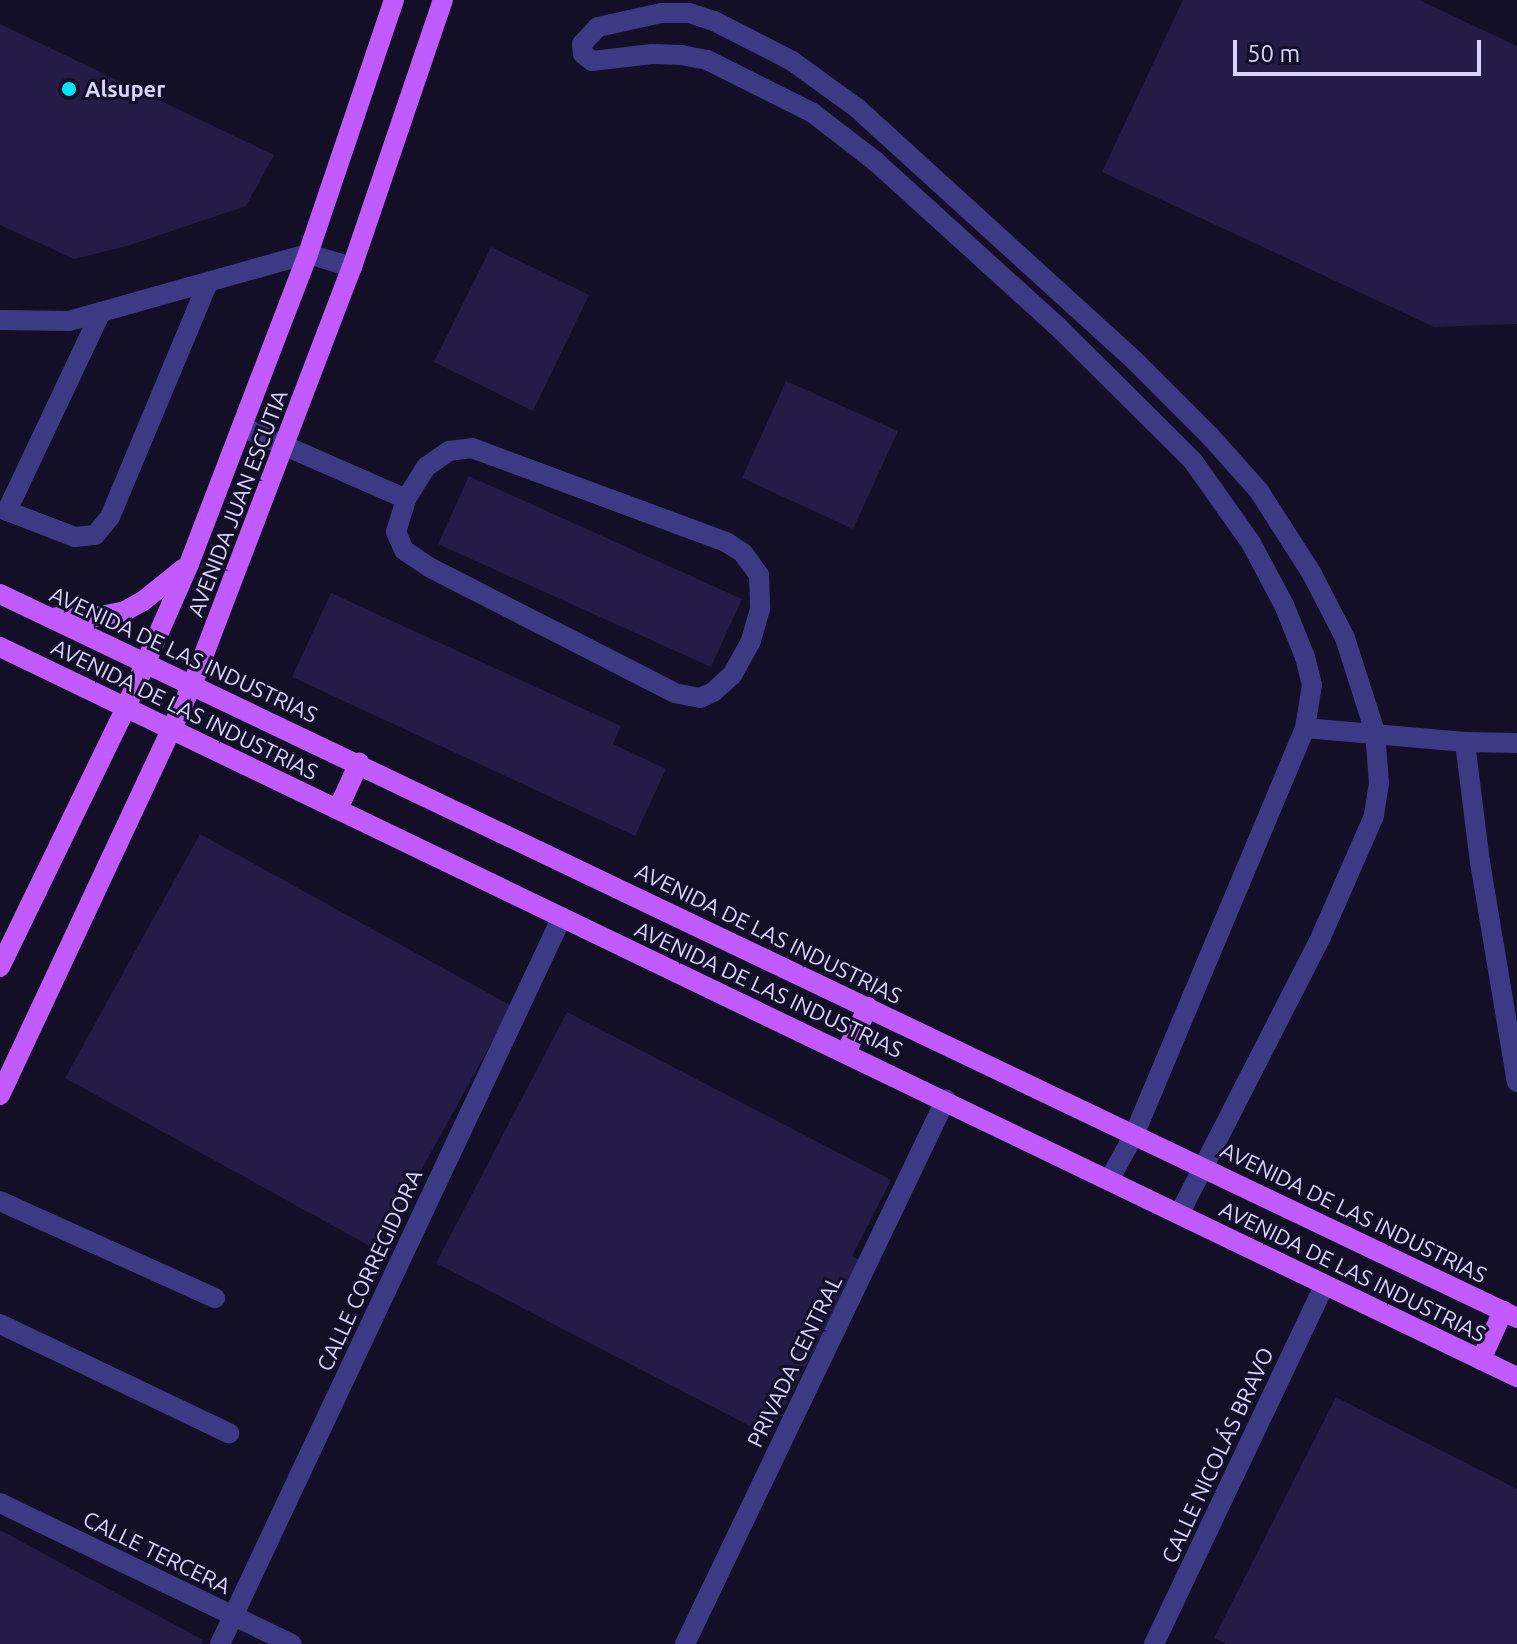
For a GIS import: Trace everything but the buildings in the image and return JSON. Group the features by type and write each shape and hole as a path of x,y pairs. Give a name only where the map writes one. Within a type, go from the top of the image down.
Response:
{"main road":[{"name":"AVENIDA JUAN ESCUTIA","path":"0,967 126,707 189,564 308,254 394,0"},
{"name":"AVENIDA JUAN ESCUTIA","path":"0,1095 193,683 352,267 443,0"},
{"path":"48,617 90,618 125,611 161,588 189,564"},
{"name":"AVENIDA DE LAS INDUSTRIAS","path":"0,594 193,683 1510,1314"},
{"name":"AVENIDA DE LAS INDUSTRIAS","path":"0,647 946,1099 1324,1286 1517,1377"},
{"path":"338,809 359,763"},
{"path":"846,1052 868,1007"},
{"path":"1481,1360 1510,1314"}],"street":[{"path":"1109,1180 1134,1135 1305,728 1312,685 1305,657 1251,543 1193,461 1057,326 875,161 813,113 707,60 652,54 592,61 583,54 584,37 598,27 638,16 689,13 714,21 792,61 880,129 1134,360 1259,491 1312,574 1345,638 1375,732 1379,783 1374,816 1321,937 1179,1214"},
{"path":"0,320 69,321 207,285 308,254 352,267"},
{"path":"101,312 4,510 75,537 86,538 103,529 207,285"},
{"path":"242,427 406,499"},
{"path":"472,448 726,542 752,562 759,575 760,609 751,641 732,675 713,692 700,698 675,693 415,559 404,550 396,532 406,499 436,458 449,451 472,448"},
{"path":"1305,728 1465,742 1517,743"},
{"path":"1465,742 1480,862 1517,1082"},
{"name":"CALLE CORREGIDORA","path":"220,1644 562,917"},
{"name":"PRIVADA CENTRAL","path":"685,1644 946,1099"},
{"path":"0,1201 215,1298"},
{"name":"CALLE NICOLÁS BRAVO","path":"1154,1644 1324,1286"},
{"path":"0,1324 229,1433"},
{"name":"CALLE TERCERA","path":"0,1503 292,1644"}],"place":[{"name":"Alsuper","path":"69,89"}]}
